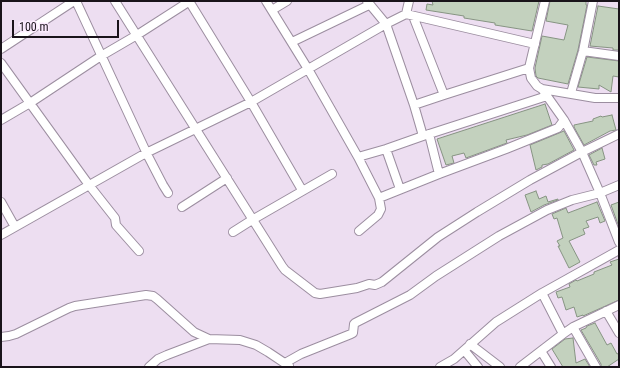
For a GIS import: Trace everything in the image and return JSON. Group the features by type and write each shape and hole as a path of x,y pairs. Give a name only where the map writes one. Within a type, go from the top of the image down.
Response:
{"street":[{"path":"1,49 75,1 146,153 168,192"},
{"path":"115,1 285,270 315,293 320,294 357,288 369,284 375,285 382,282 444,232 530,180 619,134"},
{"path":"1,120 189,1 251,102 302,190"},
{"path":"266,1 308,69 358,157 379,198 381,209 378,215 359,231"},
{"path":"272,10 287,1"},
{"path":"409,1 409,15 444,95"},
{"path":"545,1 529,68 531,78 542,89 564,120 582,152 619,242"},
{"path":"571,93 583,50 593,1"},
{"path":"292,42 368,3 386,24 439,174"},
{"path":"1,235 146,153 251,102 386,24 409,15 535,44"},
{"path":"583,50 619,56"},
{"path":"1,63 89,185 115,218 116,225 139,251"},
{"path":"414,105 529,68"},
{"path":"542,89 594,98 619,98"},
{"path":"358,157 547,96"},
{"path":"379,198 558,128 564,120"},
{"path":"386,149 400,189"},
{"path":"233,232 302,190 332,174"},
{"path":"182,207 227,178"},
{"path":"149,367 158,359 167,354 209,339 240,340 268,352 287,365 301,354 353,333 355,323 410,295 436,276 499,236 547,210 572,200 600,193 619,185"},
{"path":"1,202 15,226"},
{"path":"440,367 454,359 496,322 542,293 619,250"},
{"path":"542,293 563,334"},
{"path":"1,337 16,334 69,308 83,304 146,295 153,296 158,299 194,332 209,339"},
{"path":"520,367 573,327 619,305"},
{"path":"606,311 619,333"},
{"path":"573,327 596,367"},
{"path":"467,347 478,367"},
{"path":"467,347 500,367"},
{"path":"541,351 551,367"}],"building":[{"path":"432,1 539,1 532,31 495,25 495,23 464,18 464,16 426,10 427,4 433,5"},
{"path":"550,1 586,1 587,5 578,50 568,84 538,78 536,76 535,68 542,36 564,40 568,25 546,21"},
{"path":"598,6 619,9 619,50 590,46"},
{"path":"587,57 619,61 619,77 613,76 611,92 599,85 599,89 578,87"},
{"path":"545,104 552,125 527,135 506,140 507,143 466,158 464,153 452,156 454,163 446,165 437,139"},
{"path":"612,115 616,130 610,131 584,145 574,125 593,121 593,119 601,116"},
{"path":"564,131 574,150 548,164 542,165 542,167 536,170 530,145"},
{"path":"602,148 605,159 596,162 597,165 594,165 589,155"},
{"path":"536,191 539,199 546,196 548,202 558,200 531,212 525,195"},
{"path":"597,202 605,221 600,223 598,217 586,221 589,227 583,229 585,234 569,241 580,262 569,268 558,246 560,246 557,241 563,238 557,218 554,219 552,214 566,208 568,213"},
{"path":"619,202 619,227 611,205"},
{"path":"619,259 619,300 583,316 577,317 574,307 566,310 562,297 558,298 556,292 570,287 569,284 576,280 577,281 594,274 594,272 612,265 610,262"},
{"path":"595,323 607,345 611,343 617,354 619,353 619,359 607,367 601,367 601,364 581,330"},
{"path":"573,338 576,363 585,359 590,367 563,367 552,349 565,339"}]}
